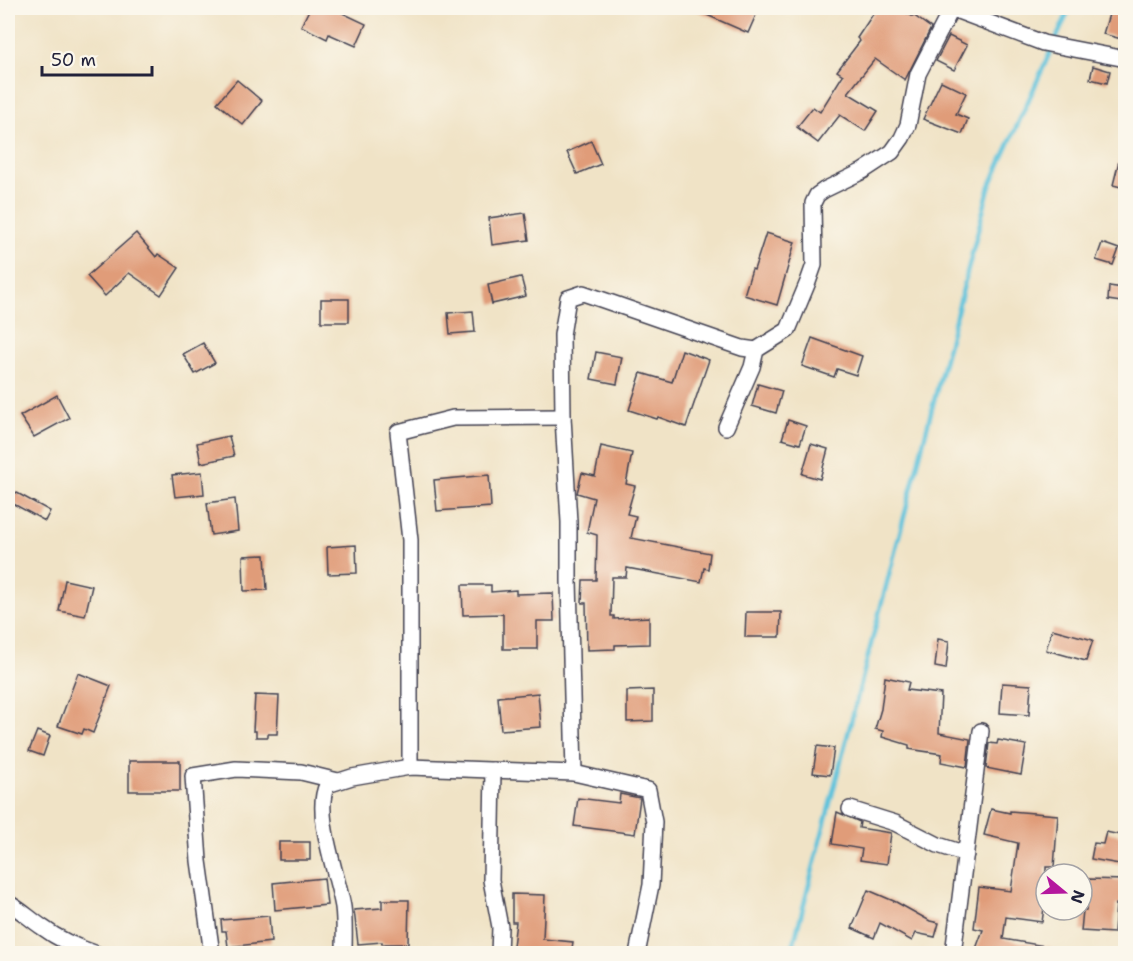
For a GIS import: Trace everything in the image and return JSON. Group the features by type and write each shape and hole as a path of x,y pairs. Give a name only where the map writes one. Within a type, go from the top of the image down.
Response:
{"street":[{"path":"574,773 569,522 563,417 562,335 568,298 583,293 742,348 756,350 788,330 808,282 814,265 813,203 817,195 863,171 892,152 908,125 918,74 951,8 1043,43 1125,59"},
{"path":"726,427 752,367 756,350"},
{"path":"410,768 410,540 398,432 453,418 563,417"},
{"path":"953,954 981,730"},
{"path":"344,954 343,907 328,852 322,794 327,785 338,781 410,768 574,773 648,790 654,822 651,885 638,954"},
{"path":"212,954 199,861 193,776 236,770 301,772 338,781"},
{"path":"493,770 490,880 500,927 499,954"},
{"path":"850,809 895,823 938,845 966,854"},
{"path":"8,903 21,910 43,928 97,954"}],"building":[{"path":"310,8 332,8 366,24 356,46 329,34 327,39 301,26"},
{"path":"691,8 759,8 748,33"},
{"path":"877,8 898,8 931,28 905,80 875,59 848,93 878,111 865,131 840,115 818,143 797,127 813,107 820,112 843,75 837,71 860,41 857,38"},
{"path":"1110,11 1125,15 1125,40 1103,34"},
{"path":"949,36 967,45 954,70 936,61"},
{"path":"1093,66 1110,71 1107,83 1090,79"},
{"path":"237,80 262,101 243,125 217,103"},
{"path":"941,81 966,93 956,114 968,119 962,134 923,119"},
{"path":"591,141 601,164 577,174 567,152"},
{"path":"1121,153 1125,153 1125,188 1113,185"},
{"path":"525,213 529,240 492,245 489,218"},
{"path":"136,233 156,257 158,254 179,268 161,295 129,273 105,296 87,276"},
{"path":"766,233 795,242 777,305 744,295"},
{"path":"1102,243 1119,249 1113,265 1096,260"},
{"path":"521,277 526,296 492,304 488,285"},
{"path":"1109,286 1123,288 1121,302 1108,300"},
{"path":"321,299 349,299 349,322 321,322"},
{"path":"473,311 475,332 450,334 448,313"},
{"path":"812,338 862,356 856,375 837,369 834,377 802,366"},
{"path":"203,343 215,363 195,374 183,354"},
{"path":"682,350 709,360 686,427 629,410 641,373 672,382"},
{"path":"596,352 622,357 617,384 591,379"},
{"path":"758,384 782,391 776,413 752,406"},
{"path":"57,395 69,418 34,437 20,416"},
{"path":"788,420 806,426 800,444 782,439"},
{"path":"229,436 234,456 201,463 197,443"},
{"path":"811,444 828,449 820,479 802,474"},
{"path":"601,446 632,453 626,484 635,486 627,514 636,516 631,538 710,553 708,569 704,568 701,582 627,568 626,577 612,577 611,616 614,616 614,619 649,617 649,644 615,645 615,649 587,650 586,603 582,603 583,580 596,580 597,535 587,532 594,498 577,493 582,473 595,476"},
{"path":"202,472 204,494 175,497 172,475"},
{"path":"489,475 491,507 437,511 434,480"},
{"path":"8,488 50,511 45,521 8,501"},
{"path":"235,499 238,531 211,535 207,503"},
{"path":"356,545 357,573 328,574 327,547"},
{"path":"265,555 267,590 244,591 243,556"},
{"path":"65,580 92,586 85,616 59,611"},
{"path":"462,585 491,585 491,592 516,590 516,594 553,593 554,621 537,621 537,649 503,649 503,614 463,615"},
{"path":"746,612 781,612 780,637 745,637"},
{"path":"1052,629 1093,640 1086,661 1046,650"},
{"path":"938,639 949,641 946,669 935,667"},
{"path":"78,673 111,686 93,733 84,729 82,734 58,726"},
{"path":"885,677 909,682 907,690 941,694 939,733 970,739 967,767 941,762 942,754 909,749 909,745 882,737 883,731 875,729 881,709"},
{"path":"1002,683 1031,685 1029,715 1000,713"},
{"path":"653,690 653,721 627,722 627,691"},
{"path":"538,693 541,727 501,730 498,697"},
{"path":"255,695 279,696 277,734 256,737 256,731 253,731"},
{"path":"37,731 50,736 43,756 29,751"},
{"path":"998,740 1026,745 1021,775 986,768 989,743 997,744"},
{"path":"817,746 834,748 830,775 813,773"},
{"path":"129,761 180,761 180,791 129,791"},
{"path":"620,794 640,798 635,834 574,826 578,798 619,803"},
{"path":"991,809 1010,813 1010,811 1058,815 1054,862 1034,862 1034,921 1006,917 1003,939 1051,947 1050,954 974,954 983,930 974,928 979,887 1011,891 1018,843 984,835"},
{"path":"837,812 860,822 859,828 891,833 887,864 860,860 862,849 832,844"},
{"path":"1106,832 1125,836 1125,865 1091,859 1094,843 1103,844"},
{"path":"279,842 310,842 310,860 279,860"},
{"path":"324,878 327,905 275,910 273,883"},
{"path":"1094,879 1125,880 1125,905 1116,904 1114,933 1081,931 1082,922 1094,922"},
{"path":"868,890 930,921 939,923 935,937 916,933 912,941 880,923 874,938 852,928"},
{"path":"512,894 545,895 543,939 573,942 571,954 512,954 516,922 512,922"},
{"path":"382,900 409,900 408,944 382,944 382,942 358,944 354,910 382,908"},
{"path":"269,916 271,942 228,947 226,931 222,931 221,920"}],"waterway":[{"path":"791,954 989,188 1070,8"}]}
